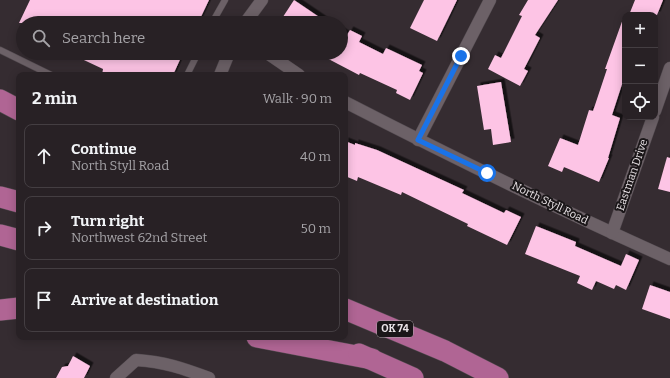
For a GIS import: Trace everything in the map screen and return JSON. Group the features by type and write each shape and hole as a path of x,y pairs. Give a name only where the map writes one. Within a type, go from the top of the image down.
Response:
{"highway":[{"path":"0,100 16,108"},
{"path":"0,197 16,201"},
{"path":"0,235 16,239"},
{"path":"348,295 445,351"},
{"path":"0,310 16,308"},
{"name":"OK 74","path":"348,310 445,351 498,378"},
{"path":"273,340 372,359"},
{"path":"325,340 413,378"}],"street":[{"path":"250,16 262,0"},
{"path":"418,140 490,0"},
{"path":"221,72 226,60"},
{"path":"277,60 295,72"},
{"path":"658,102 670,68"},
{"name":"North Styll Road","path":"348,104 418,140 612,233 670,259"},
{"name":"Eastman Drive","path":"612,233 652,120"},
{"path":"116,378 136,360 164,363 182,367 209,378"}],"lane":[{"path":"216,16 225,0"},
{"path":"0,50 16,58"},
{"path":"20,60 45,72"},
{"path":"188,72 194,60"}],"building":[{"path":"30,0 209,0 201,16 22,16"},
{"path":"294,0 318,16 284,16"},
{"path":"424,0 457,0 437,41 410,28"},
{"path":"528,0 558,0 535,35 540,38 524,69 528,71 520,86 488,69 495,55 501,58 522,16 519,15"},
{"path":"635,0 663,0 658,12 630,12"},
{"path":"622,22 622,84 612,115 620,118 609,158 599,182 564,167 562,172 548,166 560,138 578,145 589,110 593,111 607,69 605,69"},
{"path":"350,30 362,36 359,42 383,54 386,48 422,65 419,71 423,73 410,100 396,93 397,90 360,73 359,75 330,60 348,60 348,33"},
{"path":"84,60 180,60 174,72 102,72 103,69"},
{"path":"501,82 511,142 493,145 491,129 484,130 477,86"},
{"path":"348,142 377,150 464,190 462,193 504,213 506,210 521,217 507,245 402,192 401,195 358,177 357,181 348,177"},
{"path":"667,157 670,158 670,192 658,189"},
{"path":"536,226 576,242 575,246 621,266 626,254 639,260 626,290 616,285 614,289 596,281 592,290 577,283 580,276 525,254"},
{"path":"650,285 670,292 670,319 642,309"},
{"path":"73,356 90,366 84,378 56,378 62,367 68,366"}],"route":[{"path":"461,56 418,140 487,173"}]}
